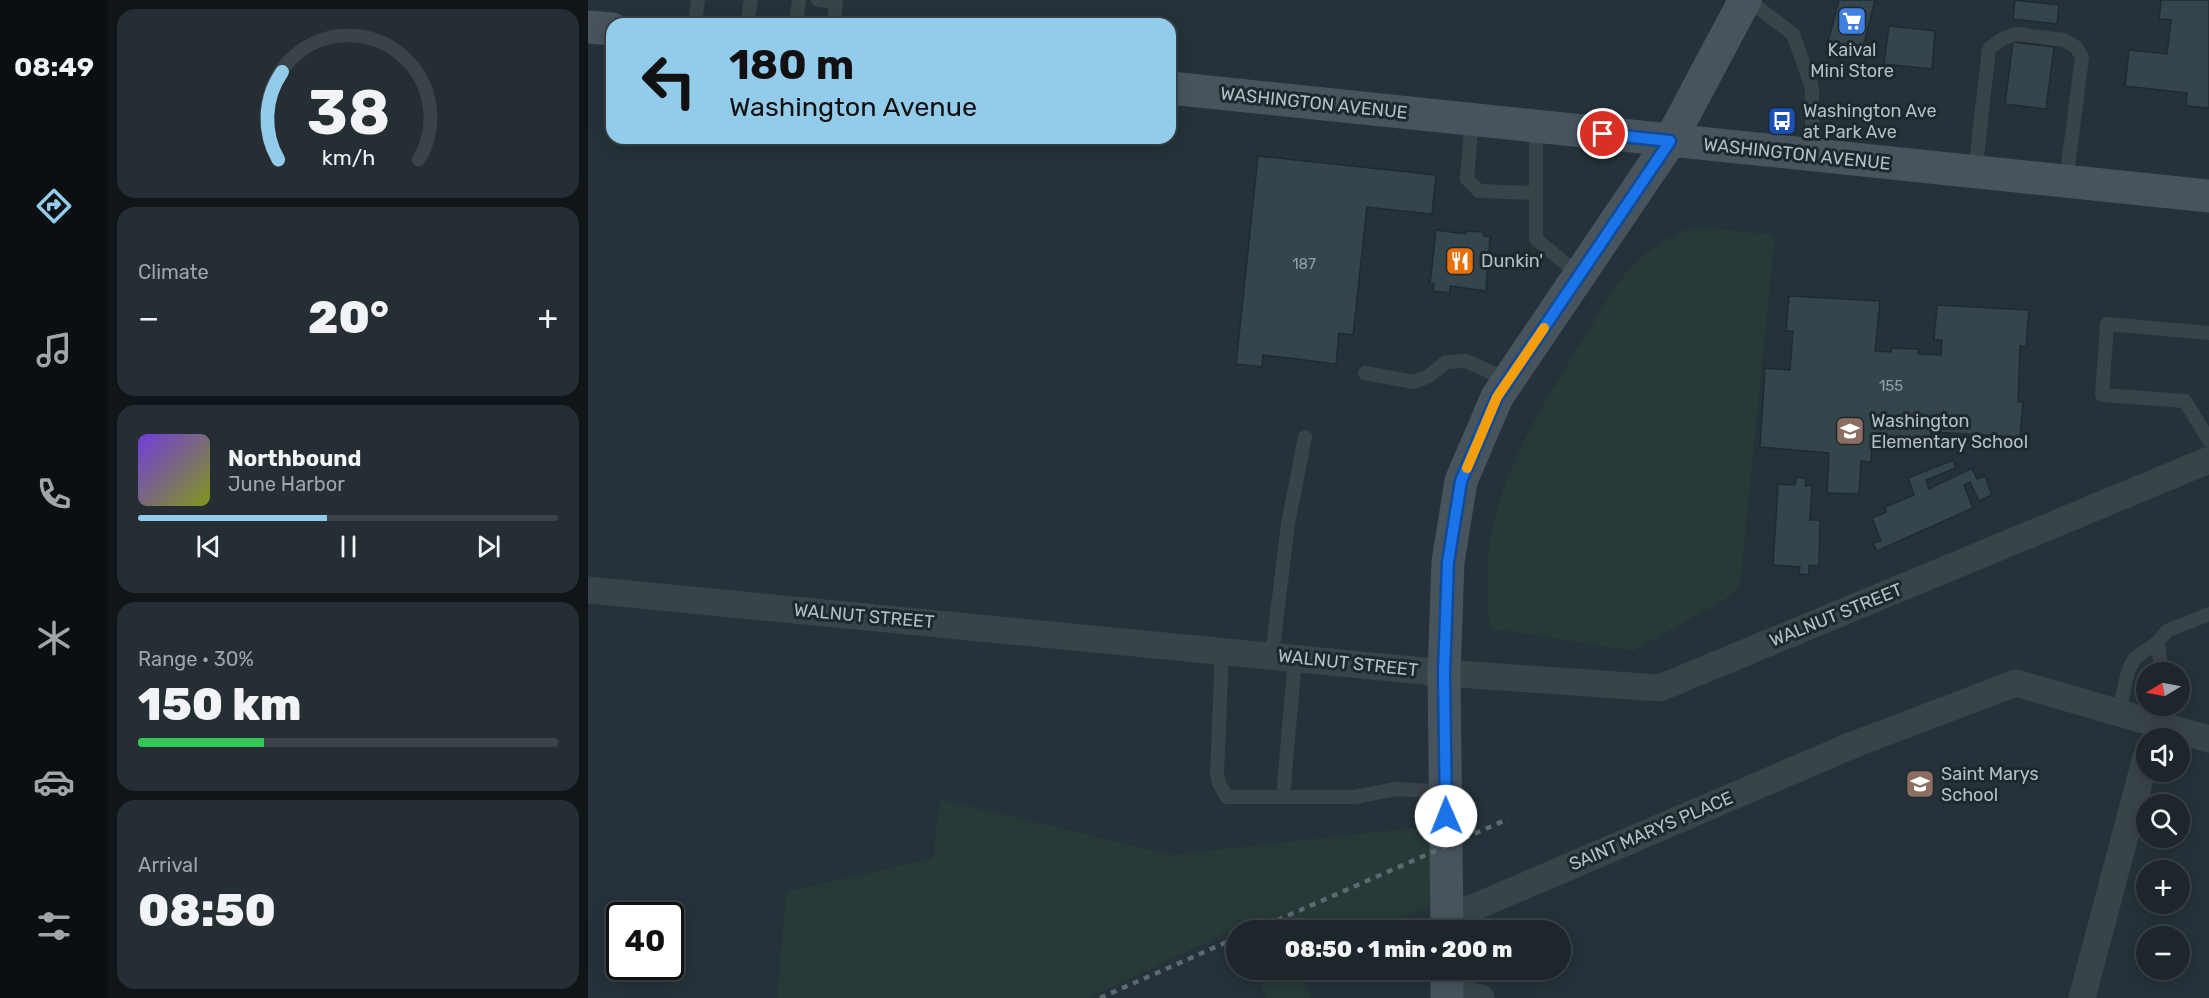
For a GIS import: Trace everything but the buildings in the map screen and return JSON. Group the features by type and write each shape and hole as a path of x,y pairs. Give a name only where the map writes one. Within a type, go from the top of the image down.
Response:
{"main road":[{"path":"1447,920 1444,673 1448,562 1461,481 1497,397 1670,141 1747,0"},
{"path":"588,27 606,28"},
{"name":"WASHINGTON AVENUE","path":"1176,89 2209,196"}],"street":[{"name":"WALNUT STREET","path":"588,590 1444,673 1660,688 2209,460"},
{"name":"SAINT MARYS PLACE","path":"1456,920 1855,744 2016,683 2209,739"},
{"path":"2082,998 2139,782"},
{"path":"1447,986 1481,998"}],"lane":[{"path":"696,18 698,0"},
{"path":"748,18 750,0"},
{"path":"797,18 799,0"},
{"path":"818,0 836,1 835,18"},
{"path":"1747,0 1793,34 1812,88 1812,156"},
{"path":"1975,172 1989,49 2002,39 2016,34 2064,40 2076,47 2082,57 2066,182"},
{"path":"1472,120 1467,179 1479,191 1536,193"},
{"path":"1536,127 1536,239 1579,275"},
{"path":"2209,333 2107,324 2102,395 2185,400 2209,440"},
{"path":"1365,373 1414,382 1429,376 1446,362 1466,361 1508,380"},
{"path":"1283,797 1283,657 1288,524 1305,438"},
{"path":"2119,713 2128,671 2135,658 2158,642 2168,631 2209,614"},
{"path":"2158,642 2160,662"},
{"path":"1222,651 1217,774 1227,797 1354,797 1396,789 1446,792"}],"green space":[{"path":"1691,228 1775,235 1740,587 1724,600 1633,651 1489,628 1490,537 1509,474 1532,426 1602,308 1627,272 1640,258 1654,248"},
{"path":"940,799 1171,855 1439,825 1445,900 1396,920 1226,920 1226,933 1089,998 777,998 786,892 933,858"},
{"path":"1260,980 1305,980 1311,998 1266,998"}],"railway":[{"path":"1278,920 1508,819"},
{"path":"1100,998 1226,942"}],"slow traffic":[{"path":"1467,468 1497,397 1544,328"}],"place":[{"name":"Kaival Mini Store","path":"1852,21"},
{"name":"Washington Ave at Park Ave","path":"1782,121"},
{"name":"Dunkin'","path":"1460,261"},
{"name":"Washington Elementary School","path":"1850,431"},
{"name":"Saint Marys School","path":"1920,784"}],"route":[{"path":"1446,816 1444,673 1448,562 1461,481 1497,397 1670,141 1603,134"}]}
